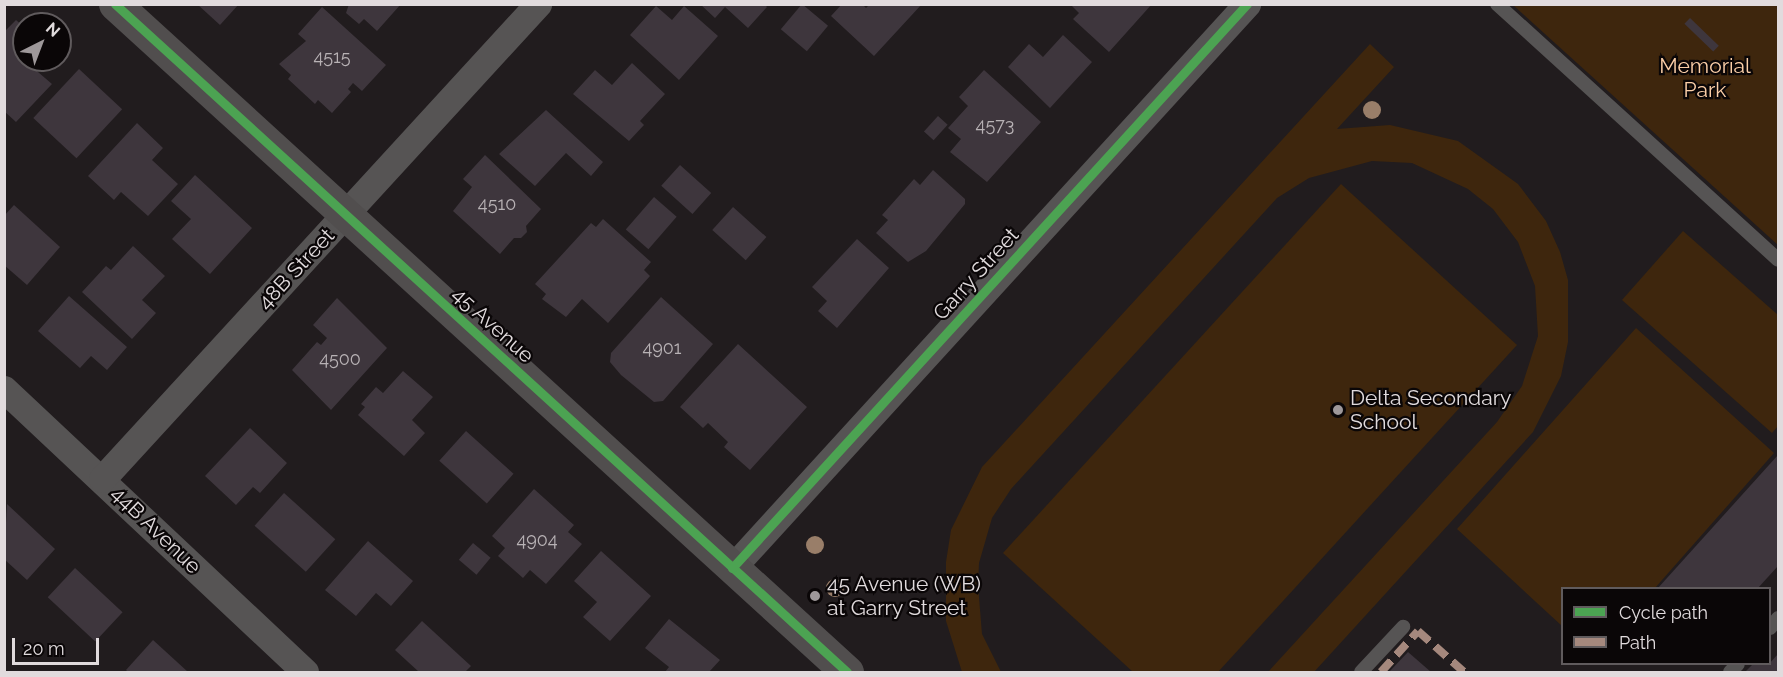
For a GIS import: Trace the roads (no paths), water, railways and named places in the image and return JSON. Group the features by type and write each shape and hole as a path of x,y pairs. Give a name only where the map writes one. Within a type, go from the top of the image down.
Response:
{"street":[{"name":"45 Avenue","path":"115,4 847,672"},
{"name":"48B Street","path":"102,479 538,4"},
{"name":"Garry Street","path":"732,568 1247,4"},
{"name":"44B Avenue","path":"4,389 305,672"}],"lane":[{"path":"1497,4 1779,260"},
{"path":"1361,672 1403,627"}],"place":[{"name":"Delta Secondary School","path":"1338,410"},
{"name":"45 Avenue (WB) at Garry Street","path":"815,596"}],"park label":[{"name":"Memorial Park","path":"1705,78"}]}
